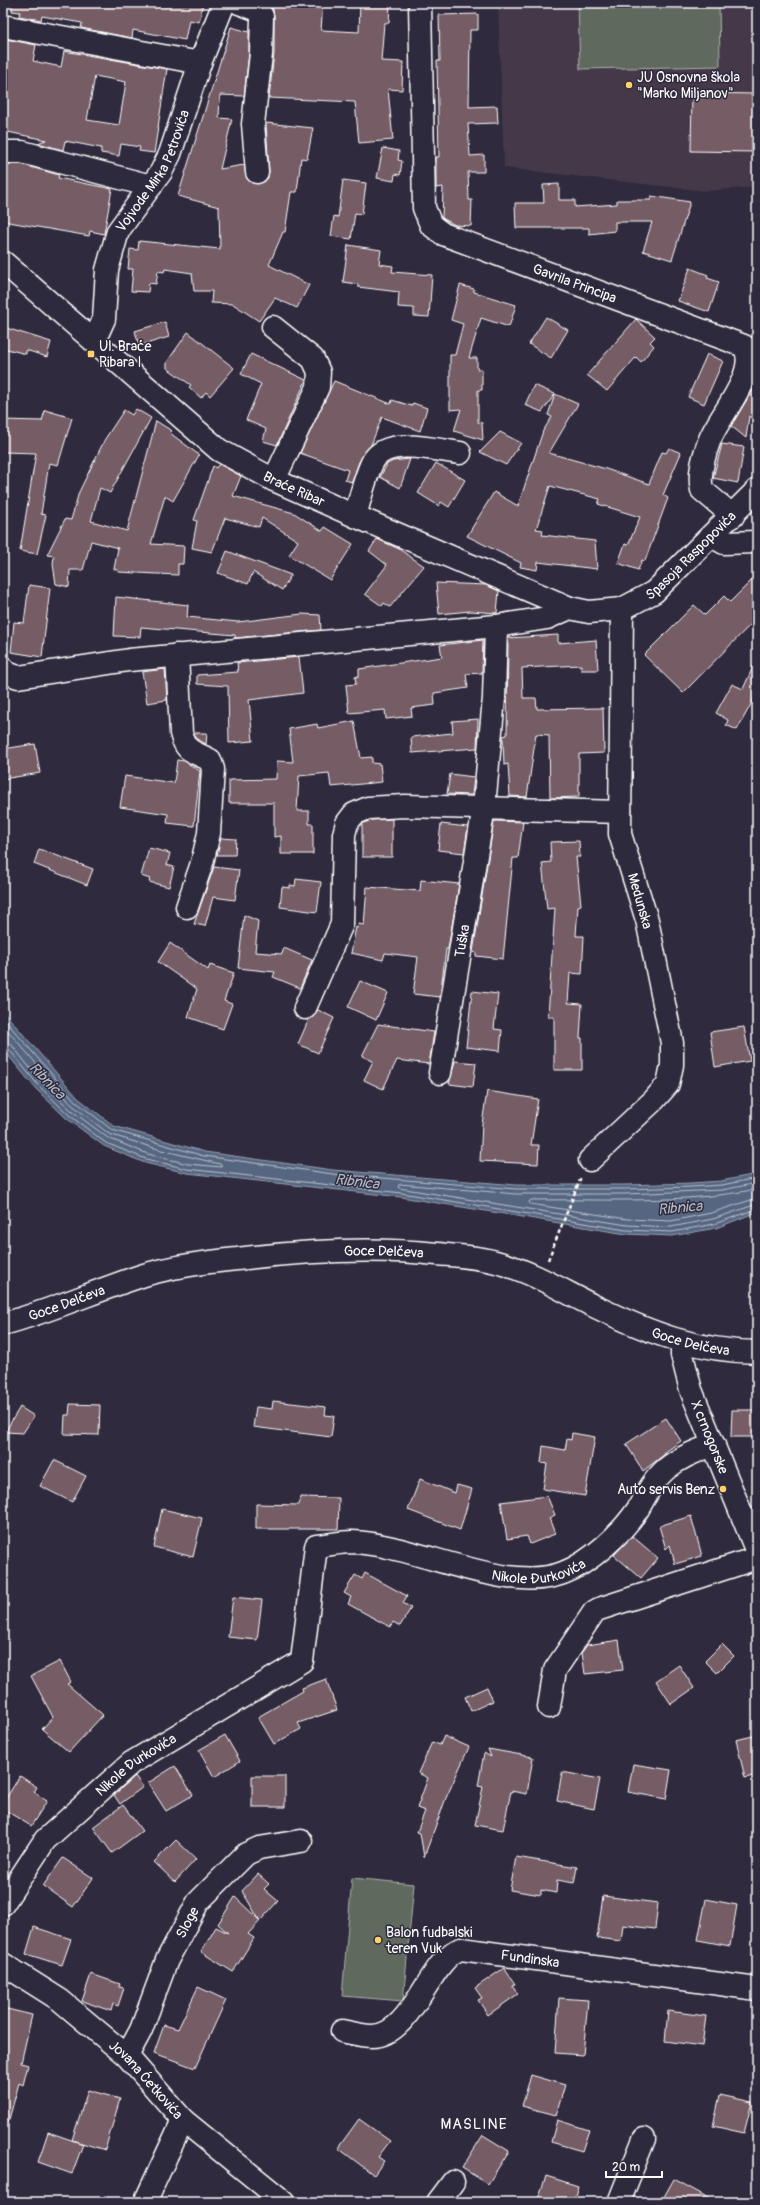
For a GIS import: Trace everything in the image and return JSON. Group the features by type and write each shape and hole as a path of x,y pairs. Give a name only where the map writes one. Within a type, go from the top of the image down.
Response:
{"street":[{"name":"Vojvode Mirka Petrovića","path":"94,340 104,318 107,270 118,231 151,186 170,154 200,63 224,3"},
{"path":"239,3 258,10 262,16 261,54 253,124 257,172"},
{"name":"Gavrila Principa","path":"420,3 424,208 431,224 443,234 744,346 752,358 752,365 738,396 710,438 700,474 702,490 733,516"},
{"path":"3,26 200,63"},
{"path":"3,152 22,152 151,186"},
{"name":"Braće Ribar","path":"5,269 94,340 218,450 274,480 570,608 589,612 630,605"},
{"path":"273,327 313,359 320,372 318,387 274,480"},
{"path":"355,516 373,461 381,452 392,447 405,446 460,453"},
{"name":"Spasoja Raspopovića","path":"630,605 654,592 733,516 757,490"},
{"path":"712,536 724,543 757,542"},
{"name":"Medunska","path":"586,1168 668,1084 672,1065 672,1043 647,920 620,834 630,605"},
{"path":"5,670 18,677 129,660 496,626 547,618 570,608"},
{"name":"Tuška","path":"440,1073 484,807 494,698 496,626"},
{"path":"177,655 181,733 184,745 191,752 210,760 213,768 209,833 202,862 187,907"},
{"path":"305,1008 342,924 344,834 347,823 354,814 368,808 404,806 484,807 620,812"},
{"name":"Goce Delčeva","path":"3,1324 27,1318 146,1275 203,1263 271,1255 356,1250 408,1251 465,1256 503,1264 540,1279 640,1327 682,1342 710,1349 757,1352"},
{"name":"X crnogorske","path":"682,1342 682,1355 691,1390 757,1552"},
{"name":"Nikole Đurkovića","path":"3,1904 45,1840 132,1763 302,1661 316,1546 352,1542 399,1550 509,1578 546,1578 575,1568 589,1560 627,1523 651,1486 666,1469 684,1458 714,1445"},
{"path":"550,1707 555,1670 594,1612 599,1609 757,1558"},
{"name":"Sloge","path":"127,2056 141,2030 167,1960 198,1902 246,1854 259,1848 301,1841"},
{"name":"Fundinska","path":"342,2031 373,2036 399,2024 420,1997 448,1955 461,1949 757,1989"},
{"name":"Jovana Ćetkovića","path":"3,1964 60,2000 127,2056 183,2120 284,2202"},
{"path":"145,2202 183,2120"},
{"path":"619,2202 644,2139"},
{"path":"438,2202 453,2182"}],"path":[{"path":"555,1242 586,1168"}],"shaded area":[{"name":"JU Osnovna škola \"Marko Miljanov\"","path":"498,3 757,3 757,187 705,191 504,168"}],"green space":[{"path":"578,3 719,3 720,66 580,69"},
{"name":"Balon fudbalski teren Vuk","path":"352,1878 414,1884 403,2001 342,1996"}],"water":[{"name":"Ribnica","path":"3,1011 78,1098 114,1126 205,1152 333,1170 517,1185 625,1185 691,1183 721,1181 757,1174 757,1212 716,1228 672,1236 626,1234 401,1197 187,1173 145,1163 104,1146 66,1118 35,1088 3,1049"}],"building":[{"path":"12,3 203,3 199,22 189,20 185,40 133,30 132,38 81,28 82,23 42,16 41,20 19,16 20,12 12,11"},
{"path":"272,3 323,3 321,30 359,32 360,3 390,3 389,23 384,23 381,61 403,62 402,90 388,89 393,140 359,143 355,102 269,98 274,54 274,16"},
{"path":"478,14 478,30 470,30 469,107 497,106 498,123 468,124 470,156 484,155 484,172 468,172 469,200 472,200 471,226 455,225 442,218 443,187 436,188 436,157 439,157 437,61 440,61 439,15"},
{"path":"231,27 249,32 249,53 244,96 220,95 219,118 232,119 220,169 244,165 247,179 252,183 264,182 268,178 269,171 266,123 313,128 307,159 301,158 297,192 291,192 285,232 283,232 269,265 309,285 297,308 275,298 259,321 233,304 211,303 212,291 194,291 192,273 165,269 164,272 158,271 156,284 149,283 148,292 131,291 133,269 128,269 130,249 138,250 139,241 220,249 219,207 178,196"},
{"path":"5,39 36,45 33,61 61,67 64,51 167,69 154,153 139,151 140,147 121,144 119,156 101,153 101,148 65,141 63,150 38,143 46,140 3,131","holes":["95,76 126,82 119,125 87,120"]},
{"path":"692,93 757,94 757,152 691,151"},
{"path":"383,148 399,151 398,160 402,161 400,175 395,174 394,181 377,178"},
{"path":"3,164 20,164 59,175 58,178 112,189 104,234 90,231 89,236 3,221"},
{"path":"343,180 366,183 362,214 355,213 351,239 331,236 334,216 338,217"},
{"path":"559,184 559,200 575,200 575,207 617,204 617,200 651,200 651,196 690,202 672,260 643,251 652,222 615,222 615,231 589,234 589,228 516,228 515,203 544,203 543,185"},
{"path":"348,245 381,250 379,264 393,266 392,272 432,275 429,317 414,316 414,308 398,307 399,292 358,287 358,284 343,282"},
{"path":"690,268 708,275 707,278 719,282 709,312 678,301"},
{"path":"460,285 474,289 474,292 516,305 509,327 481,318 469,358 477,358 477,369 482,369 482,390 478,390 478,422 482,423 483,440 454,431 461,409 450,410 450,355 455,355 463,324 451,320"},
{"path":"546,317 568,330 551,358 529,344"},
{"path":"636,319 655,337 650,342 654,346 641,362 636,357 607,391 587,375"},
{"path":"165,322 169,337 139,346 135,331"},
{"path":"3,327 51,342 47,357 26,350 26,354 3,348"},
{"path":"188,332 234,368 210,396 206,392 201,398 189,387 191,385 167,368 167,362"},
{"path":"251,354 306,380 277,445 263,441 266,429 246,420 261,384 241,374"},
{"path":"707,354 723,361 704,404 688,397"},
{"path":"334,381 391,404 392,400 412,406 413,403 427,408 420,431 382,417 371,445 359,462 352,482 345,480 348,470 300,453"},
{"path":"757,383 757,423 749,416 746,438 731,426"},
{"path":"534,385 555,394 542,412 525,405"},
{"path":"555,394 578,404 549,453 606,469 649,484 662,452 666,453 669,448 681,453 663,495 668,498 645,561 642,560 638,570 618,563 625,544 628,545 640,517 598,504 600,499 550,486 536,529 543,530 542,535 595,541 597,569 538,562 537,570 520,567 521,563 467,536 494,492 518,506 543,431 552,417 548,415"},
{"path":"136,409 151,418 110,493 100,488 91,521 127,531 156,421 172,431 170,433 199,455 173,501 165,496 151,544 184,546 183,564 178,564 178,575 118,572 118,570 114,569 118,548 91,541 83,570 70,570 69,587 56,584 53,564 54,556 47,555 65,519 71,520 79,492 105,439 124,410 132,415"},
{"path":"45,410 72,418 58,465 49,463 41,514 46,515 37,554 20,551 36,453 3,452 3,420 42,421"},
{"path":"500,432 521,443 506,465 480,452"},
{"path":"722,444 744,447 738,483 713,478"},
{"path":"410,459 400,488 380,477 387,464 393,461"},
{"path":"436,463 465,480 449,507 441,502 439,506 418,493"},
{"path":"219,464 241,476 233,496 294,513 322,531 325,527 353,544 330,580 289,555 298,541 262,518 259,527 225,518 212,552 192,548 197,521 194,520 213,466 216,468"},
{"path":"377,539 399,549 424,566 390,607 384,603 382,606 365,594 387,565 369,551"},
{"path":"227,551 291,575 282,590 253,572 248,584 218,573"},
{"path":"757,575 757,618 683,693 644,655 694,605 705,615 724,596 730,602"},
{"path":"436,583 486,585 499,591 497,613 470,611 439,614"},
{"path":"29,585 50,588 42,657 11,652 14,622 24,623"},
{"path":"116,597 188,605 187,617 238,622 302,614 320,615 321,630 235,638 235,635 141,627 140,637 114,636"},
{"path":"558,635 558,643 596,640 598,670 581,670 581,665 522,668 523,698 536,698 537,709 603,708 604,753 579,754 579,797 550,798 549,735 536,734 527,797 510,796 508,764 504,765 503,739 503,736 507,735 508,638"},
{"path":"483,640 482,673 466,674 468,688 434,693 435,705 411,708 412,716 386,719 385,710 349,713 346,685 356,684 355,677 359,676 359,669 442,657 440,645"},
{"path":"299,657 303,693 249,700 253,741 229,743 228,686 197,684 197,675 238,672 237,663"},
{"path":"757,658 757,693 737,730 726,725 728,720 716,713 732,684 743,689"},
{"path":"165,669 167,700 147,703 142,672"},
{"path":"478,719 477,748 412,753 411,737 453,733 452,721"},
{"path":"354,721 361,758 372,757 372,763 380,764 382,782 331,787 329,773 299,776 297,811 309,811 309,824 313,824 313,854 281,854 281,836 274,837 274,803 229,803 229,780 276,779 277,761 293,762 289,729 317,724 318,728"},
{"path":"194,733 207,733 206,744 197,739"},
{"path":"35,744 40,773 3,779 3,749"},
{"path":"177,760 184,761 200,771 194,826 167,823 168,814 120,807 125,776 174,783"},
{"path":"450,774 474,777 472,795 447,794"},
{"path":"392,819 392,857 362,857 362,824 371,820"},
{"path":"494,821 523,822 518,858 513,858 503,959 476,956 476,953 473,952"},
{"path":"441,824 468,827 464,853 438,850"},
{"path":"221,838 236,839 235,855 217,855"},
{"path":"579,841 580,857 576,857 581,905 578,906 576,936 584,936 582,974 570,973 568,1003 582,1004 580,1038 582,1038 582,1070 554,1070 554,1017 548,1017 555,908 547,909 542,863 551,862 550,842"},
{"path":"149,848 170,853 167,865 174,867 169,887 149,882 150,879 141,876"},
{"path":"39,849 93,869 87,885 34,864"},
{"path":"214,867 239,870 235,900 213,897 205,926 194,924"},
{"path":"296,879 321,882 317,912 280,907 282,887 290,888 290,885 295,886"},
{"path":"421,880 459,884 448,949 446,949 440,997 413,994 418,957 385,953 383,960 351,953 356,927 358,928 359,924 364,925 367,887 420,891"},
{"path":"244,915 258,921 255,952 282,954 284,948 312,960 300,988 273,977 275,972 238,968"},
{"path":"170,943 208,970 210,965 234,973 224,1001 232,1004 223,1029 188,1017 197,989 158,962"},
{"path":"360,981 388,993 376,1020 348,1007"},
{"path":"472,991 498,994 494,1029 502,1030 500,1051 466,1047"},
{"path":"318,1010 334,1018 318,1053 298,1044 309,1019"},
{"path":"378,1024 434,1032 429,1064 397,1060 383,1089 364,1080 373,1061 362,1056"},
{"path":"744,1027 750,1061 715,1067 710,1032"},
{"path":"455,1061 476,1063 473,1087 449,1084"},
{"path":"487,1091 538,1099 531,1145 539,1145 538,1164 480,1161 482,1124"},
{"path":"273,1401 326,1407 325,1415 334,1416 331,1437 253,1427 256,1407 272,1409"},
{"path":"70,1404 100,1405 99,1435 64,1434 65,1415 69,1415"},
{"path":"20,1407 34,1416 23,1433 5,1432"},
{"path":"732,1410 757,1410 757,1437 731,1437"},
{"path":"666,1418 681,1441 643,1471 626,1444"},
{"path":"572,1433 595,1437 585,1496 543,1489 547,1464 541,1463 543,1446 565,1450 567,1439 571,1440"},
{"path":"54,1460 86,1476 72,1502 40,1486"},
{"path":"420,1479 455,1493 457,1485 472,1489 460,1530 408,1510"},
{"path":"547,1496 555,1515 549,1518 555,1534 530,1544 527,1536 507,1539 501,1502"},
{"path":"300,1497 339,1498 338,1529 256,1529 256,1504 299,1505"},
{"path":"162,1509 202,1518 193,1557 154,1547"},
{"path":"691,1516 702,1556 675,1564 670,1545 666,1549 659,1526"},
{"path":"632,1536 658,1558 641,1578 614,1555"},
{"path":"365,1573 407,1596 403,1603 411,1608 400,1626 393,1622 390,1627 348,1604 351,1597 344,1593 355,1575 362,1579"},
{"path":"233,1597 262,1600 257,1640 228,1637"},
{"path":"619,1640 623,1670 585,1674 582,1652 587,1645"},
{"path":"722,1644 734,1656 717,1673 705,1661"},
{"path":"60,1661 71,1682 67,1684 103,1715 69,1752 42,1729 53,1717 31,1676"},
{"path":"679,1665 694,1688 671,1704 656,1681"},
{"path":"326,1679 337,1710 298,1723 301,1729 274,1744 258,1717 303,1691 302,1688"},
{"path":"487,1687 493,1701 471,1711 465,1697"},
{"path":"225,1735 240,1761 214,1777 199,1750"},
{"path":"757,1735 757,1775 745,1778 736,1740"},
{"path":"444,1736 469,1747 446,1798 424,1857 420,1833 417,1832 425,1811 417,1808 428,1778 418,1773 432,1742 440,1745"},
{"path":"488,1749 533,1757 527,1794 511,1791 503,1830 475,1825 483,1787 478,1786 484,1753 491,1757"},
{"path":"633,1764 671,1770 666,1799 628,1792"},
{"path":"175,1766 193,1795 166,1811 148,1783"},
{"path":"562,1772 600,1779 594,1809 557,1801"},
{"path":"20,1776 37,1787 34,1792 47,1801 31,1826 3,1809 3,1803"},
{"path":"135,1776 143,1787 120,1804 114,1795"},
{"path":"252,1776 285,1776 285,1807 252,1807"},
{"path":"123,1805 142,1831 112,1853 93,1827"},
{"path":"176,1840 196,1859 175,1882 154,1862"},
{"path":"516,1857 577,1867 574,1883 557,1880 556,1893 541,1890 541,1895 510,1890"},
{"path":"63,1858 93,1878 73,1907 43,1886"},
{"path":"258,1874 269,1884 264,1889 278,1901 260,1921 242,1891"},
{"path":"603,1896 658,1903 655,1929 623,1925 621,1941 597,1938"},
{"path":"235,1897 260,1921 248,1934 254,1938 233,1972 201,1952 216,1927 228,1933 218,1924"},
{"path":"706,1899 737,1905 730,1946 698,1940"},
{"path":"34,1927 71,1939 62,1965 26,1954"},
{"path":"504,1968 515,1984 512,1986 518,1994 488,2015 478,2000 482,1998 475,1988"},
{"path":"91,1974 120,1984 119,1987 124,1988 118,2006 113,2004 111,2011 82,2001"},
{"path":"198,1987 226,2000 195,2068 154,2053 164,2025 178,2029"},
{"path":"559,1998 588,2000 583,2055 555,2053"},
{"path":"3,2008 32,2015 21,2063 28,2065 23,2085 19,2083 8,2123 3,2122"},
{"path":"668,2011 706,2016 702,2046 665,2041"},
{"path":"531,2075 565,2085 556,2115 522,2106"},
{"path":"88,2090 120,2099 105,2150 72,2140"},
{"path":"720,2095 752,2102 744,2133 713,2126"},
{"path":"359,2119 390,2141 378,2157 384,2161 374,2175 338,2148"},
{"path":"557,2120 589,2130 582,2151 551,2142"},
{"path":"48,2132 83,2144 72,2174 38,2162"},
{"path":"483,2135 509,2151 488,2184 462,2168"},
{"path":"546,2176 578,2186 573,2202 537,2202"},
{"path":"674,2179 716,2202 661,2202"}],"place":[{"name":"JU Osnovna škola \"Marko Miljanov\"","path":"629,85"},
{"name":"Ul. Braće Ribara I","path":"91,354"},
{"name":"Auto servis Benz","path":"723,1489"},
{"name":"Balon fudbalski teren Vuk","path":"378,1940"}],"district":[{"name":"MASLINE","path":"474,2124"}]}
